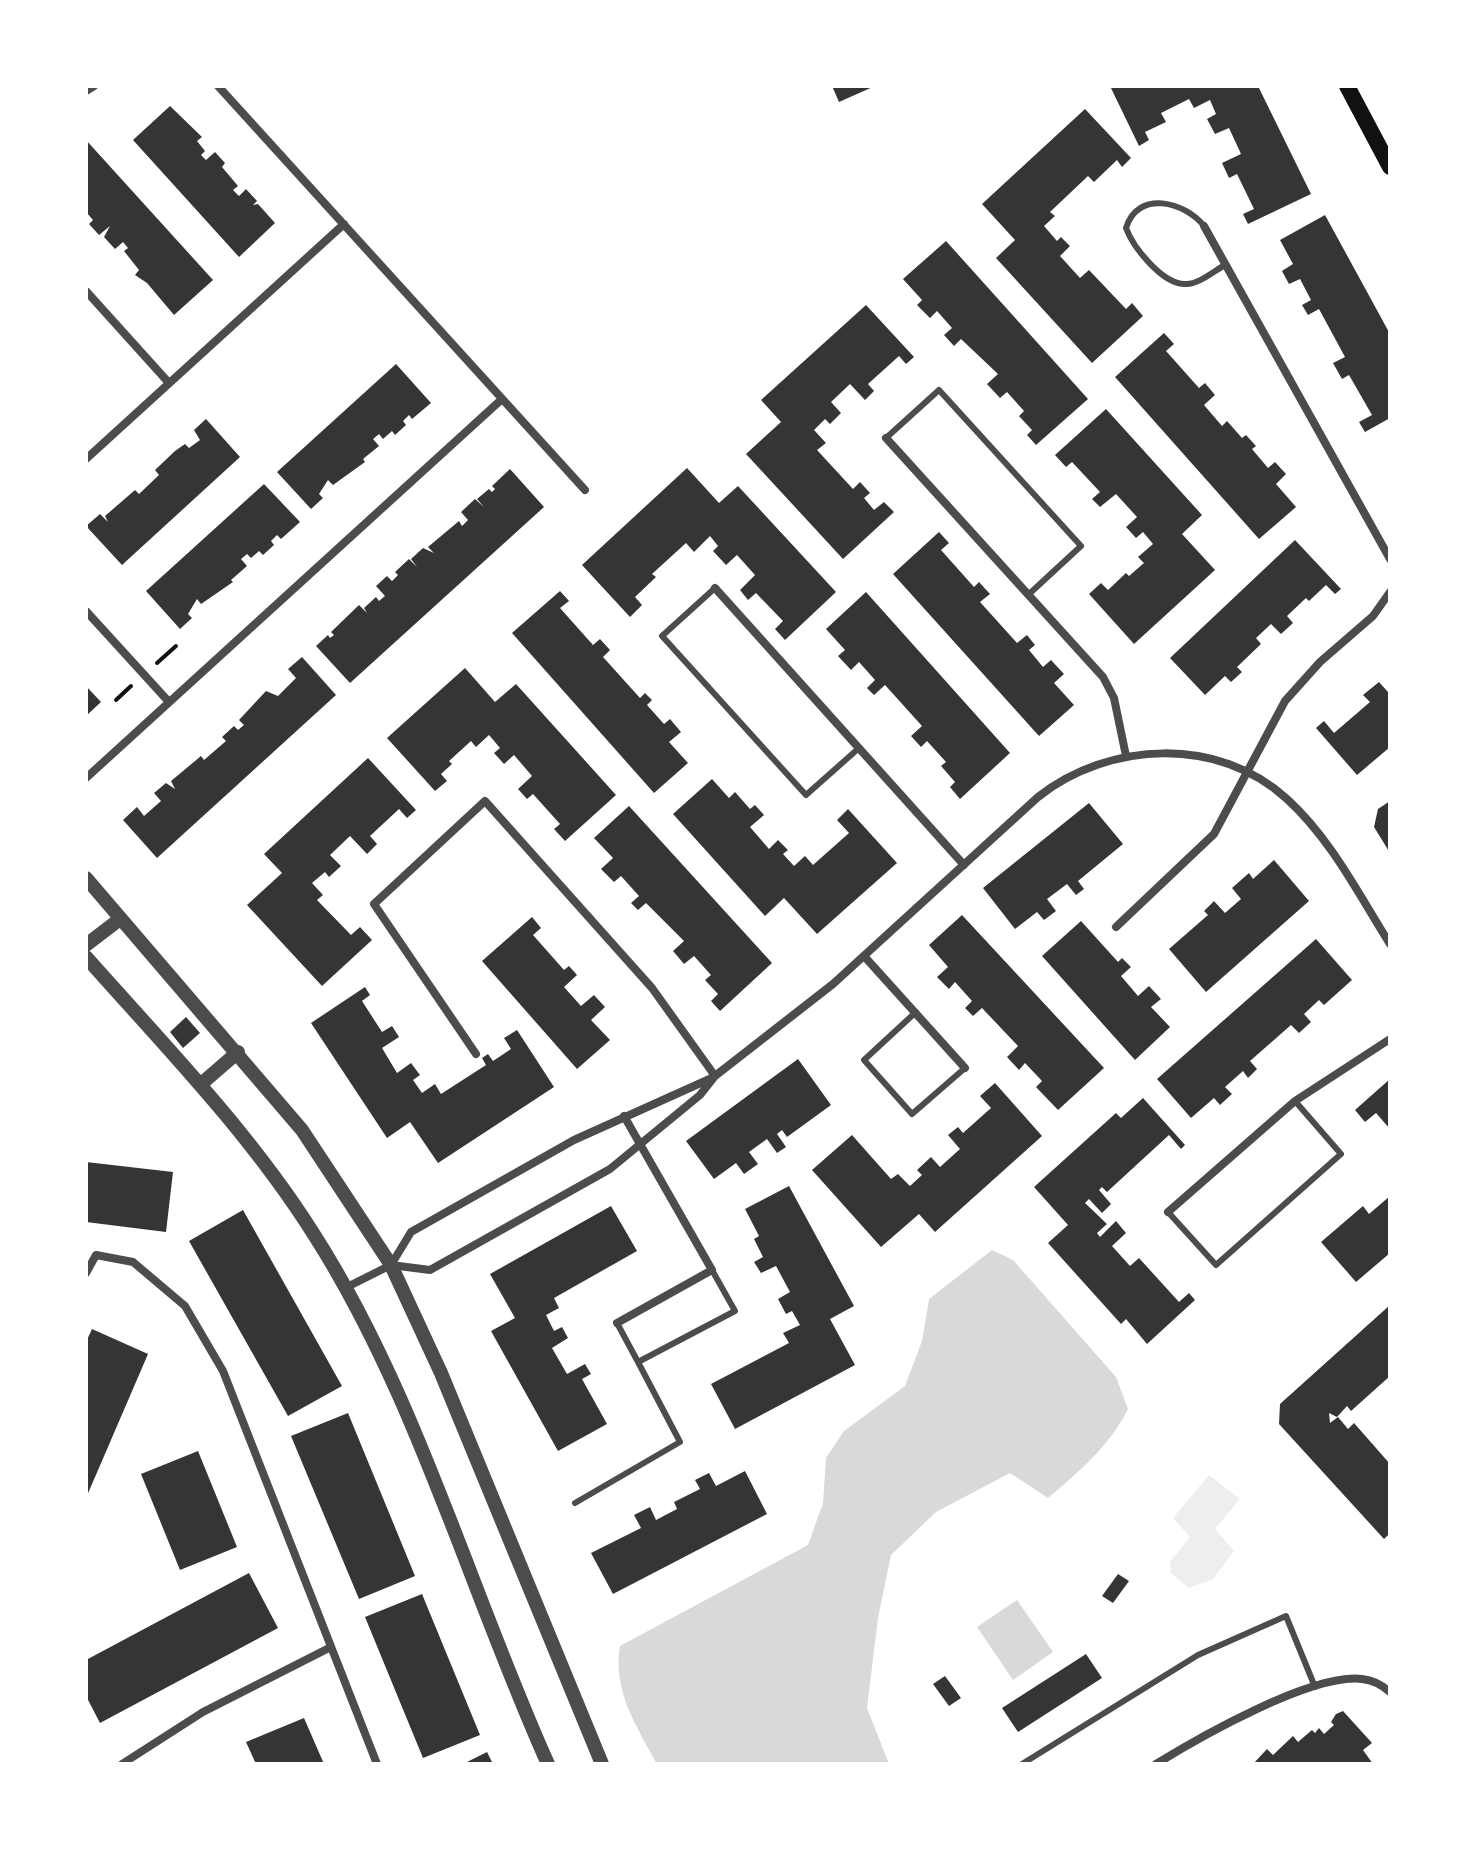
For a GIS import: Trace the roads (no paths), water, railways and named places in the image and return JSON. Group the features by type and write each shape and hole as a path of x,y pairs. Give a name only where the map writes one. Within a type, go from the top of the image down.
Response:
{"main road":[{"path":"1347,86 1390,167"}],"street":[{"path":"86,91 94,86"},
{"path":"218,86 585,490"},
{"path":"86,459 344,224"},
{"path":"1204,226 1390,559"},
{"path":"86,291 169,383"},
{"path":"86,778 502,399"},
{"path":"886,438 1107,682 1116,706 1126,756"},
{"path":"715,588 964,865"},
{"path":"1116,927 1214,834 1291,693 1373,616 1390,592"},
{"path":"86,611 169,702"},
{"path":"345,1288 391,1265 411,1232 624,1116 715,1076 773,1034 864,956 1056,783 1126,756 1187,754 1246,773 1281,794 1313,827 1390,944"},
{"path":"476,1054 374,904 485,801 644,979 715,1076"},
{"path":"86,878 238,1052 310,1140 391,1265 441,1373 602,1764"},
{"path":"86,945 120,919"},
{"path":"864,956 965,1068"},
{"path":"86,957 253,1146 313,1232 388,1375 548,1764"},
{"path":"1168,1212 1295,1101 1390,1039"},
{"path":"200,1085 238,1052"},
{"path":"391,1265 430,1270 610,1169 700,1095 715,1076"},
{"path":"617,1323 712,1270 624,1116"},
{"path":"86,1273 96,1255 133,1262 185,1306 223,1371 377,1764"},
{"path":"122,1764 203,1712 331,1647"},
{"path":"1156,1764 1237,1720 1315,1687 1341,1680 1367,1680 1390,1692"}],"lane":[{"path":"1204,226 1189,210 1169,202 1139,210 1131,216 1126,228 1155,266 1176,282 1192,283 1225,265"},
{"path":"886,438 939,390 1081,546 1028,595"},
{"path":"715,588 662,636 806,795 859,748"},
{"path":"916,1012 864,1060 873,1071 912,1114 965,1068"},
{"path":"1168,1212 1216,1265 1341,1154 1295,1101"},
{"path":"638,1362 735,1311 712,1270"},
{"path":"575,1503 680,1442 617,1323"},
{"path":"1022,1764 1198,1655 1286,1616 1315,1687"}]}
